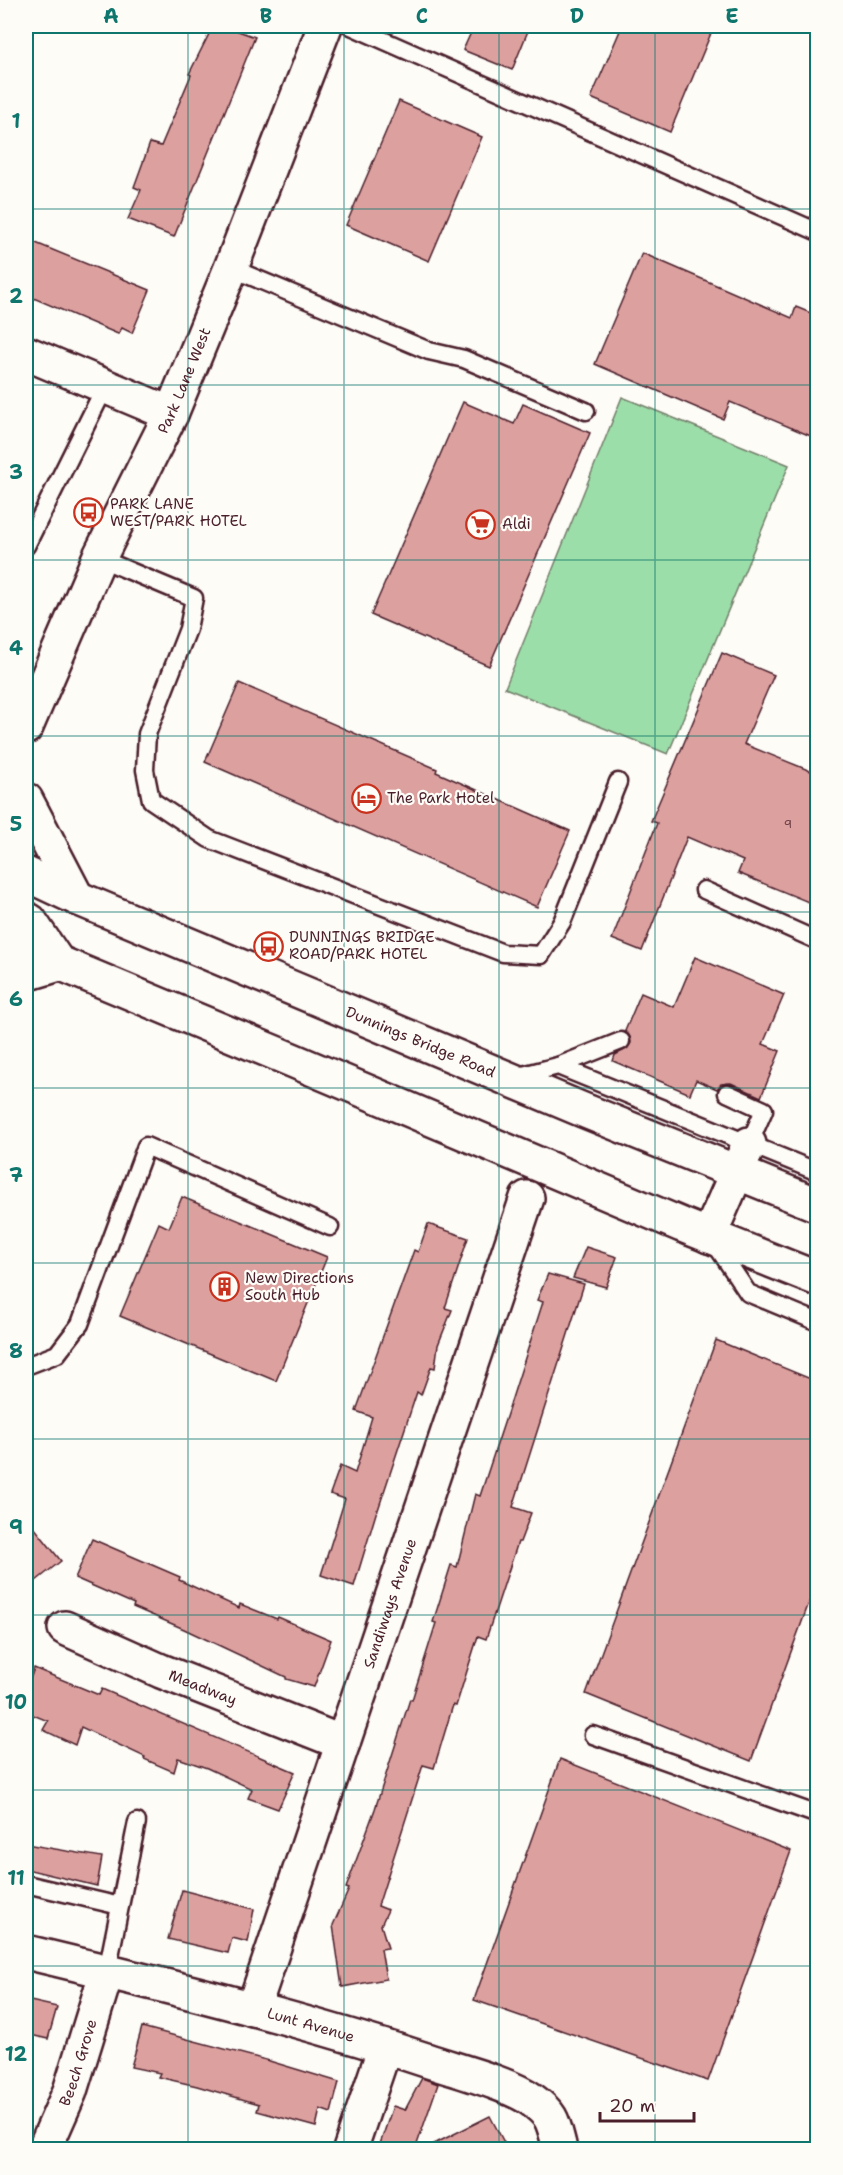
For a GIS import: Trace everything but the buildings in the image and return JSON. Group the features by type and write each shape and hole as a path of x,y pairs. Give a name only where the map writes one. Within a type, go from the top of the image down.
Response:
{"main road":[{"name":"Park Lane West","path":"26,727 99,558 171,414 231,268 325,26"},
{"path":"26,353 171,414"},
{"path":"26,800 77,898"},
{"name":"Dunnings Bridge Road","path":"26,874 77,898 508,1078 742,1158 818,1205"},
{"path":"26,918 59,964"},
{"path":"26,949 710,1236 818,1279"},
{"path":"26,974 59,964"},
{"path":"710,1236 742,1158"},
{"name":"Sandiways Avenue","path":"253,2009 527,1198"},
{"name":"Meadway","path":"65,1628 161,1671 343,1743"},
{"name":"Lunt Avenue","path":"26,1952 253,2009 384,2047 499,2085 531,2099 552,2117 559,2145 558,2150"},
{"name":"Beech Grove","path":"44,2150 70,2091 107,1971"},
{"path":"350,2150 384,2047"}],"lane":[{"path":"351,26 818,232"},
{"path":"231,268 429,351 464,359 586,411"},
{"path":"26,546 105,387"},
{"path":"99,558 194,598 188,629 147,734 145,770 151,800 209,838 503,953 541,955 562,922 618,782"},
{"path":"704,890 818,942"},
{"path":"508,1078 558,1066 621,1041"},
{"path":"558,1066 742,1158 818,1172"},
{"path":"728,1094 764,1110 742,1158"},
{"path":"26,1366 57,1354 80,1324 146,1146 330,1227"},
{"path":"710,1236 748,1293 818,1322"},
{"path":"593,1735 818,1815"},
{"path":"107,1971 137,1822"},
{"path":"26,1884 120,1905"}],"green space":[{"path":"622,397 789,465 668,754 505,688"}],"place":[{"name":"PARK LANE WEST/PARK HOTEL","path":"89,513"},
{"name":"Aldi","path":"481,524"},
{"name":"The Park Hotel","path":"366,798"},
{"name":"DUNNINGS BRIDGE ROAD/PARK HOTEL","path":"268,946"},
{"name":"New Directions South Hub","path":"224,1287"}]}
